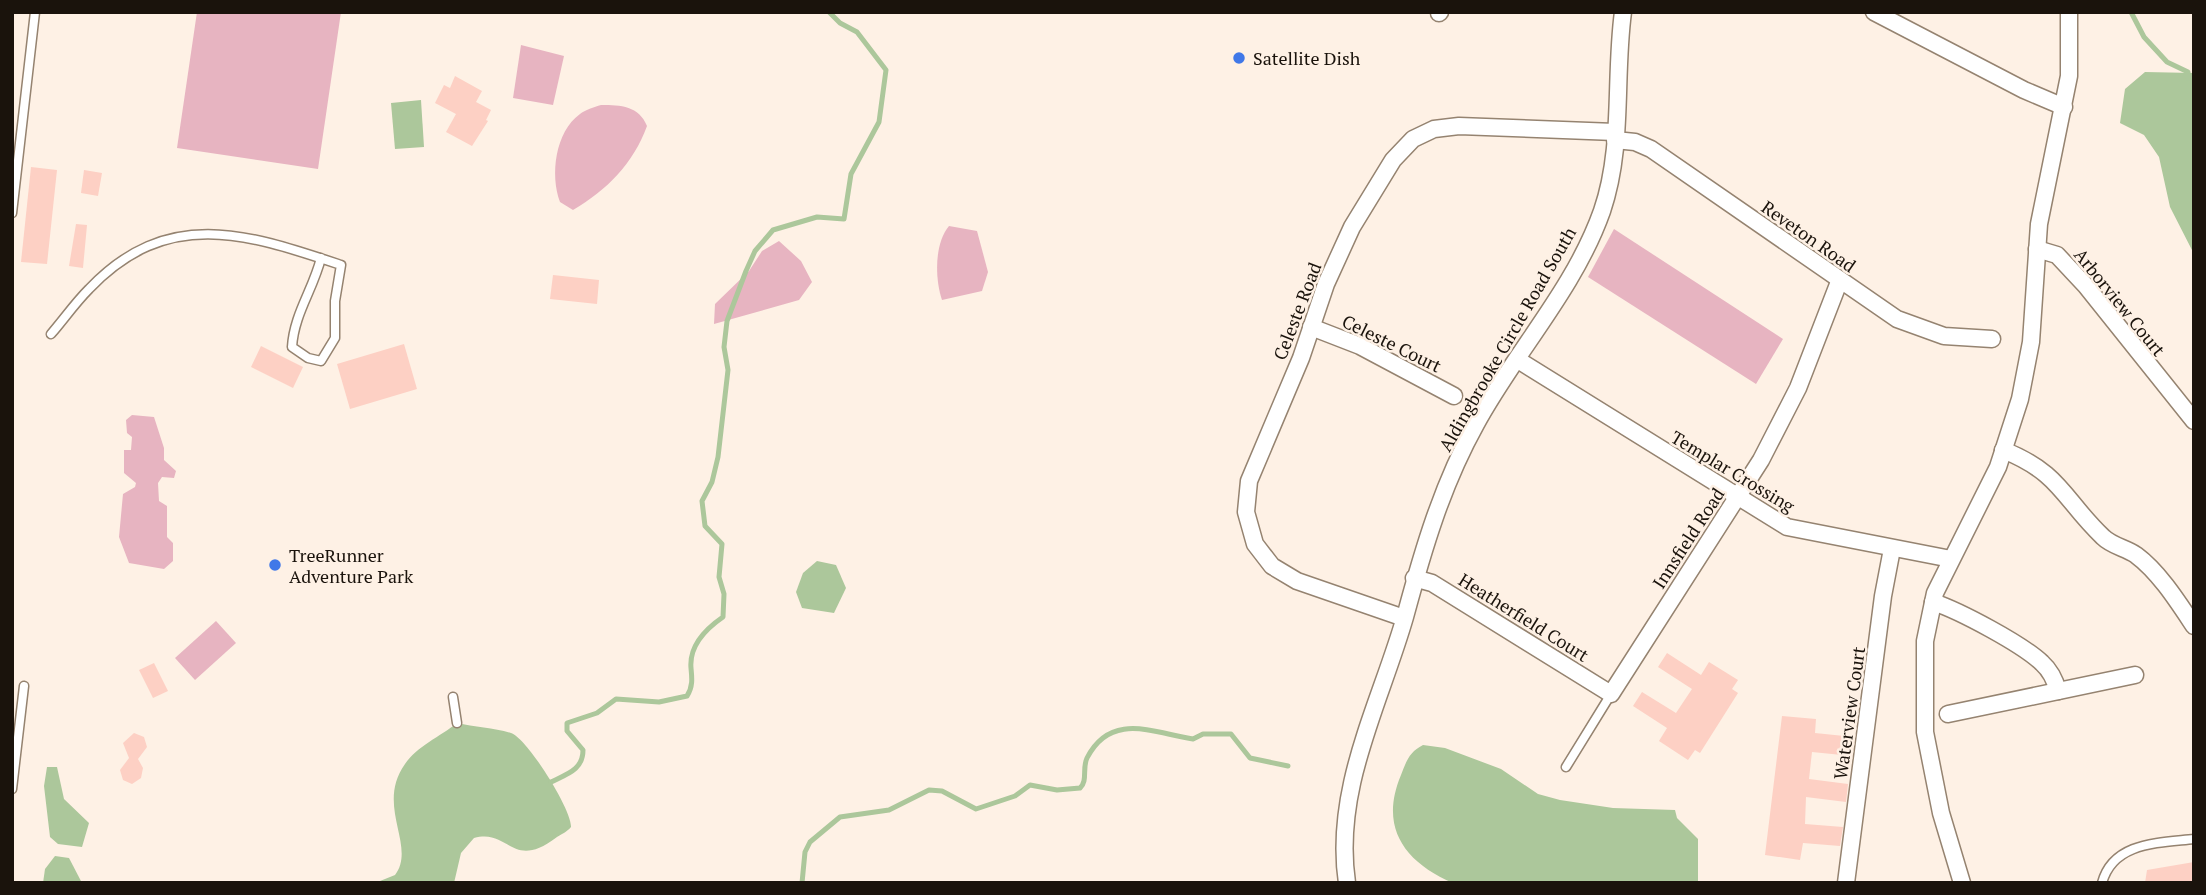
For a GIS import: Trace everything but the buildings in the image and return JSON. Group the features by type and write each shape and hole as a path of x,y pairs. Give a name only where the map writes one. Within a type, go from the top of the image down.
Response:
{"street":[{"name":"Aldingbrooke Circle Road South","path":"1347,883 1349,790 1405,618 1414,578 1453,470 1476,422 1582,257 1601,212 1613,172 1623,12"},
{"path":"1874,12 2024,90 2064,107"},
{"path":"1962,883 1941,813 1925,732 1925,641 1933,602 1951,559 1984,496 2020,399 2031,342 2044,191 2069,76 2068,12"},
{"name":"Celeste Road","path":"1405,618 1297,581 1272,566 1255,544 1246,512 1249,481 1326,284 1353,227 1393,160 1413,139 1434,129 1459,126 1615,136"},
{"name":"Reveton Road","path":"1615,136 1651,149 1839,282 1897,319 1944,336 1992,339"},
{"name":"Arborview Court","path":"2037,249 2057,255 2086,286 2194,421"},
{"name":"Innsfield Road","path":"1611,694 1736,499 1798,388 1839,282"},
{"name":"Celeste Court","path":"1311,327 1360,346 1454,396"},
{"name":"Templar Crossing","path":"1518,359 1736,499 1787,527 1951,559"},
{"path":"2003,450 2027,459 2051,476 2104,539 2136,555 2174,597 2194,626"},
{"name":"Waterview Court","path":"1846,883 1883,596 1892,549"},
{"name":"Heatherfield Court","path":"1414,578 1432,583 1611,694"},
{"path":"1933,602 1958,610 2042,662 2054,677 2058,691"},
{"path":"1948,714 2135,674"}],"lane":[{"path":"12,213 35,12"},
{"path":"51,334 90,288 135,253 167,240 199,233 236,233 321,258 341,265 335,301 335,338 321,361 308,358 292,347 294,323 314,284 321,258"},
{"path":"12,789 15,731 24,686"},
{"path":"1566,767 1611,694"},
{"path":"453,697 457,723"},
{"path":"2102,883 2113,859 2124,852 2194,839"}],"shaded area":[{"path":"197,12 341,12 318,169 177,148"},
{"path":"521,45 564,56 553,105 513,98"},
{"path":"2145,72 2194,73 2194,254 2170,207 2159,157 2144,135 2120,123 2125,89"},
{"path":"421,100 424,147 395,149 391,103"},
{"path":"601,105 628,108 639,114 647,126 618,175 597,194 573,210 560,202 557,191 555,167 560,143 565,132 580,114"},
{"path":"949,226 977,231 988,272 982,291 942,300 937,262 944,233"},
{"path":"1614,229 1783,339 1756,384 1588,277"},
{"path":"779,241 801,261 812,282 799,300 714,324 715,304 749,271 762,251"},
{"path":"132,415 154,417 164,448 164,460 176,471 174,478 162,477 158,483 159,501 167,506 167,537 173,543 173,561 164,569 129,563 119,537 123,494 135,487 136,483 124,473 124,450 131,450 132,437 127,433 126,420"},
{"path":"817,561 836,565 846,588 834,613 802,608 796,592 803,573"},
{"path":"216,621 236,643 195,680 175,658"},
{"path":"457,723 505,731 518,738 537,760 557,791 571,827 542,847 530,851 520,850 496,839 474,838 461,853 454,883 375,883 395,875 401,864 402,851 394,810 394,795 397,780 405,764 416,752"},
{"path":"1423,745 1445,748 1501,769 1538,794 1560,800 1613,808 1675,810 1677,818 1698,839 1698,883 1453,883 1421,865 1400,841 1395,826 1395,794 1401,775 1411,754"},
{"path":"47,767 57,767 64,799 89,823 82,847 58,844 50,837 44,786"},
{"path":"55,856 69,858 82,883 43,883 45,869"}],"waterway":[{"path":"551,782 577,767 582,757 583,750 567,731 567,723 597,713 616,699 659,702 687,696 692,679 691,660 696,645 705,632 723,617 724,594 719,577 722,544 705,526 702,501 712,482 718,457 728,370 724,347 727,321 755,251 773,230 817,217 844,219 851,174 879,122 886,70 857,32 840,23 829,12"},
{"path":"2131,12 2144,37 2167,62 2188,72 2188,78"},
{"path":"802,883 805,852 810,842 840,817 889,810 929,790 942,791 976,809 1015,796 1030,785 1057,790 1080,788 1084,782 1087,758 1097,743 1108,734 1121,730 1149,730 1193,739 1203,734 1231,734 1250,758 1288,766"}],"place":[{"name":"Satellite Dish","path":"1239,58"},
{"name":"TreeRunner Adventure Park","path":"275,565"}]}
